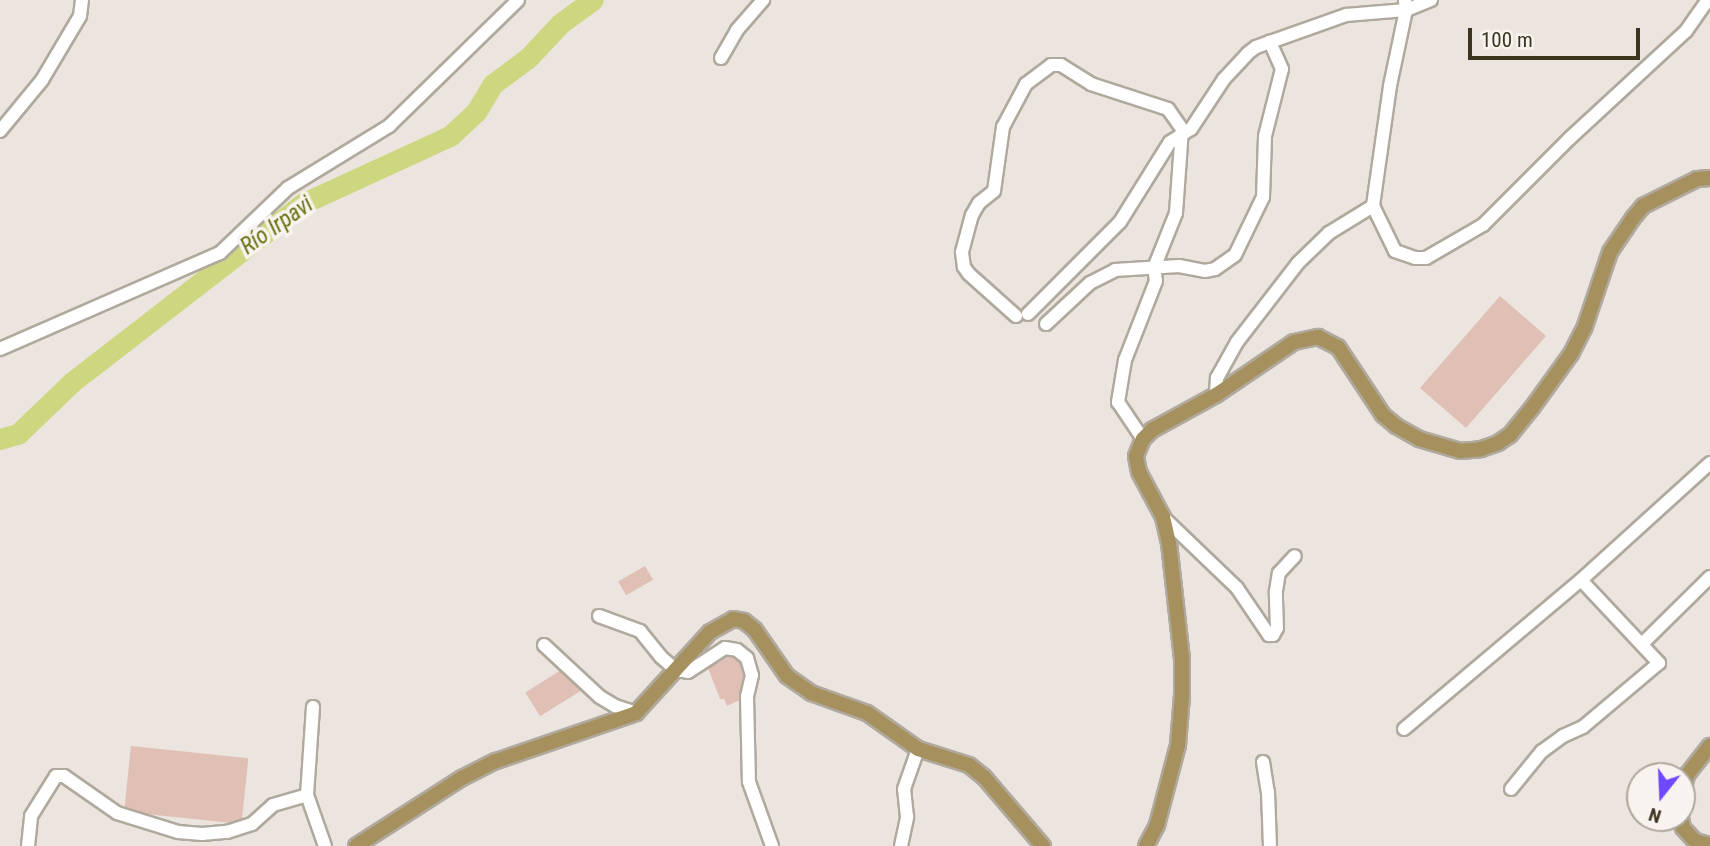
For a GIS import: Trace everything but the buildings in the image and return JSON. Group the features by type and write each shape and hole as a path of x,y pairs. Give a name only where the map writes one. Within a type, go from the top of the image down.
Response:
{"main road":[{"path":"1146,846 1157,825 1178,746 1182,659 1163,517 1139,472 1136,456 1143,439 1152,430 1216,395 1294,342 1318,337 1338,347 1383,415 1396,426 1419,439 1460,451 1481,449 1498,443 1510,435 1571,354 1586,326 1610,252 1633,218 1643,206 1697,179 1710,178"},
{"path":"356,846 462,778 496,761 636,713 710,632 733,620 744,621 755,630 788,676 821,698 867,713 884,722 918,749 969,765 984,777 1042,846"},
{"path":"1696,764 1710,746"},
{"path":"1690,843 1710,845"}],"street":[{"path":"0,131 42,80 80,16 82,0"},
{"path":"0,349 220,253 288,188 389,126 518,0"},
{"path":"721,58 737,30 763,0"},
{"path":"1143,439 1118,402 1125,360 1156,281 1154,268 1176,214 1182,136 1176,118 1168,109 1091,84 1061,65 1051,65 1026,84 1003,127 994,191 976,209 962,252 964,267 969,274 1022,315 1119,222 1170,142 1182,136 1191,129 1224,79 1248,53 1270,42 1346,15 1431,0"},
{"path":"1405,5 1373,206 1390,242 1402,256 1426,258 1467,237 1483,225 1570,138 1686,31 1708,0"},
{"path":"1046,324 1101,276 1133,268 1179,266 1205,271 1215,269 1235,255 1257,215 1263,197 1265,136 1282,79 1282,69 1270,42"},
{"path":"1216,395 1217,378 1237,342 1298,263 1329,233 1373,206"},
{"path":"1404,729 1581,580 1710,463"},
{"path":"1163,517 1237,588 1269,635 1277,628 1276,591 1279,573 1295,556"},
{"path":"1643,643 1710,578"},
{"path":"1511,789 1542,751 1563,736 1583,727 1660,663 1581,580"},
{"path":"599,616 640,631 661,657 676,670 688,672 725,648 743,654 752,665 746,720 749,782 772,846"},
{"path":"544,645 600,697 636,713"},
{"path":"313,707 307,795 325,846"},
{"path":"901,846 907,817 904,789 918,749"},
{"path":"1263,762 1268,792 1270,846"},
{"path":"28,846 31,816 56,776 64,776 117,813 178,832 202,834 227,832 252,824 273,805 307,795"}],"shaded area":[{"path":"1500,296 1546,336 1466,428 1420,388"},
{"path":"645,566 653,580 626,595 618,582"},
{"path":"731,655 743,665 744,684 742,699 727,706 724,699 720,699 708,668"},
{"path":"566,667 581,691 540,716 525,692"},
{"path":"131,746 248,758 241,824 124,812"}],"waterway":[{"name":"Río Irpavi","path":"0,439 18,434 72,382 304,203 450,136 476,112 493,84 528,58 561,23 593,0"}]}
